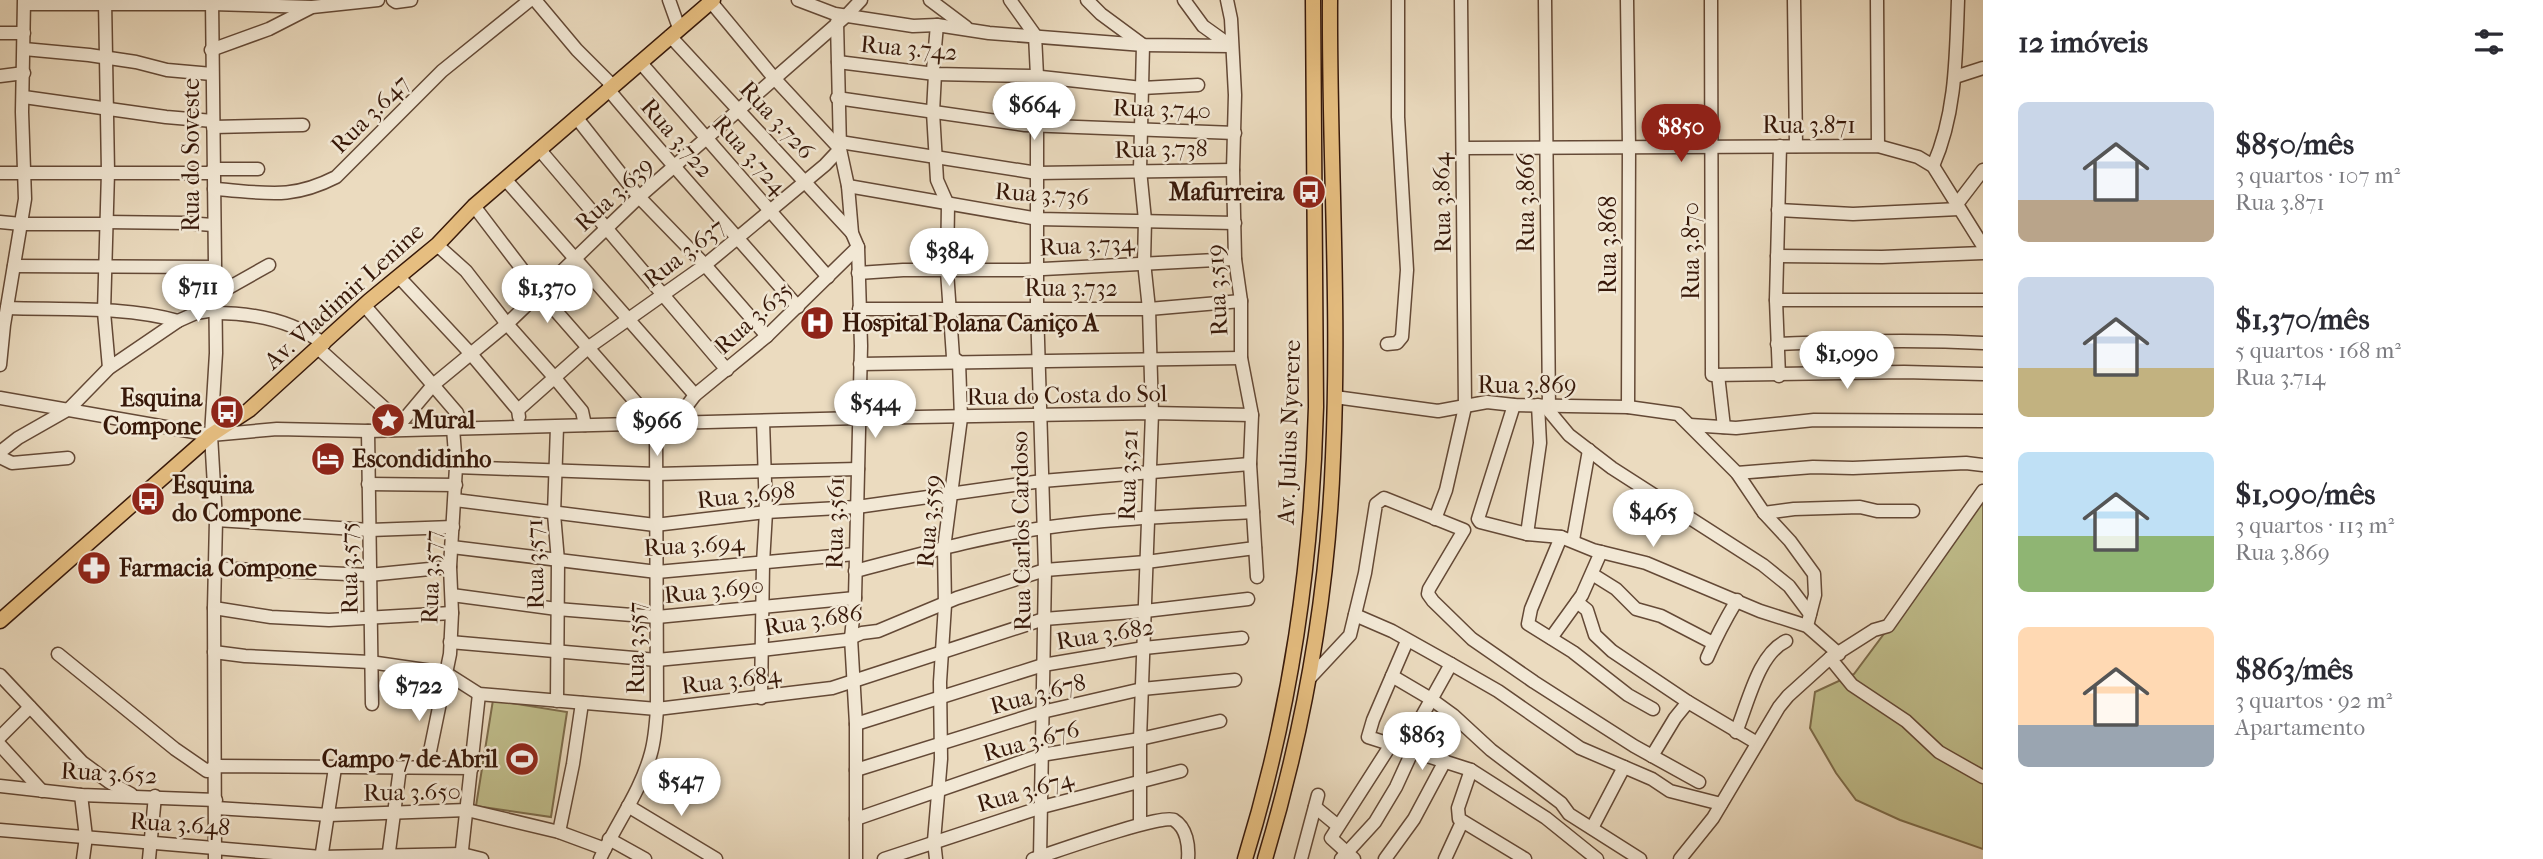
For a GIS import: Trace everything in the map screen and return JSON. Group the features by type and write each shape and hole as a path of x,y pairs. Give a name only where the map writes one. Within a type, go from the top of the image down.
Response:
{"main road":[{"name":"Av. Vladimir Lenine","path":"0,621 211,435 249,411 437,245 474,206 712,1"},
{"path":"1313,5 1330,4"},
{"name":"Av. Julius Nyerere","path":"1265,859 1308,680 1324,575 1333,459 1335,397 1330,4"},
{"name":"Av. Julius Nyerere","path":"1245,859 1292,671 1306,573 1316,407 1313,5"}],"street":[{"path":"0,365 2,325 7,308 5,284 14,266 25,199 22,112 24,2 212,2 312,7 378,0"},
{"path":"393,0 411,0"},
{"name":"Rua 3.722","path":"533,0 611,88 673,168 798,307"},
{"name":"Rua 3.647","path":"214,189 288,194 319,187 336,177 442,71 533,0"},
{"path":"669,0 675,32"},
{"path":"798,0 841,19 914,26 937,24 989,33 1143,45 1231,46"},
{"path":"930,0 969,29"},
{"path":"1087,0 1101,14 1143,45"},
{"path":"1184,0 1203,26 1231,46"},
{"name":"Rua 3.519","path":"1227,0 1231,19 1235,133 1235,259 1241,301 1241,358 1252,415 1250,464 1256,577"},
{"path":"1387,344 1397,343 1402,337 1407,270 1398,117 1398,0"},
{"name":"Rua 3.864","path":"1435,519 1446,490 1465,407 1461,0"},
{"name":"Rua 3.866","path":"1527,534 1543,405 1547,148 1545,0"},
{"name":"Rua 3.868","path":"1627,0 1628,407"},
{"name":"Rua 3.870","path":"1711,0 1715,375 1724,427"},
{"path":"1794,0 1796,146"},
{"path":"1877,0 1878,146"},
{"path":"1958,0 1955,77 1946,132 1933,166 1983,246"},
{"path":"712,1 774,78 840,146"},
{"name":"Rua 3.639","path":"401,426 433,385 507,324 639,197 858,1"},
{"name":"Rua do Soveste","path":"212,2 216,353 211,435 216,520 215,853"},
{"path":"105,3 108,172 104,312 109,368"},
{"path":"1017,3 1035,35"},
{"path":"211,50 278,25 312,7"},
{"name":"Rua 3.561","path":"841,19 837,98 840,146 848,186 852,233 858,247 860,364 855,597 851,638 856,724 856,859"},
{"name":"Rua 3.559","path":"936,859 934,841 942,745 940,698 945,605 944,548 961,418 959,362 953,357 947,271 948,205 937,180 933,70 937,24"},
{"name":"Rua 3.726","path":"675,32 739,109 852,233"},
{"path":"0,33 24,33"},
{"name":"Rua Carlos Cardoso","path":"1035,35 1037,308 1045,570 1042,807 1037,858"},
{"name":"Rua 3.521","path":"1140,824 1140,739 1152,414 1149,309 1144,262 1145,220 1140,170 1143,45"},
{"path":"24,49 212,74"},
{"name":"Rua 3.724","path":"640,62 828,277"},
{"name":"Rua 3.742","path":"838,62 935,74 1037,76 1142,88 1198,85"},
{"path":"1955,77 1983,68"},
{"path":"0,75 24,73"},
{"path":"24,97 213,124 303,125"},
{"name":"Rua 3.740","path":"837,98 1037,126 1235,133"},
{"path":"576,117 639,197 705,265 767,336"},
{"name":"Rua 3.738","path":"840,146 937,157 1037,173 1233,170"},
{"name":"Rua 3.637","path":"518,410 589,347 664,297 771,211 840,146"},
{"path":"1779,376 1776,300 1780,146"},
{"name":"Rua 3.871","path":"1463,148 1878,146 1903,151 1933,166"},
{"path":"539,149 727,370"},
{"path":"0,173 258,169"},
{"path":"1958,206 1983,170"},
{"path":"505,179 695,396 686,407 688,424"},
{"name":"Rua 3.736","path":"848,186 1038,219 1235,223"},
{"path":"474,206 541,293 640,407 652,425"},
{"path":"1778,211 1853,214 1958,206"},
{"path":"0,222 213,225"},
{"path":"437,245 466,271 507,324 582,411 585,425"},
{"name":"Rua 3.635","path":"695,396 767,336 858,247"},
{"path":"1777,256 1882,257 1983,253"},
{"name":"Rua 3.734","path":"858,273 1038,269 1235,259"},
{"path":"214,296 269,265"},
{"path":"14,266 213,267"},
{"path":"399,277 471,354 518,410 521,426"},
{"path":"1776,300 1983,300"},
{"name":"Rua 3.732","path":"859,309 1149,309 1241,301"},
{"path":"365,306 457,413 457,428"},
{"path":"7,308 144,314 178,321"},
{"path":"68,458 12,463 0,455 18,438 69,409 109,368 178,321 196,313 214,311 285,322 312,335 401,426"},
{"path":"1777,344 1868,340 1899,343 1983,343"},
{"path":"860,364 1241,358"},
{"path":"1715,375 1904,372 1983,374"},
{"name":"Rua 3.869","path":"1335,397 1430,410 1449,410 1487,402 1628,407 1678,414 1690,425"},
{"name":"Rua do Costa do Sol","path":"0,398 211,435 277,429 368,431 401,426 557,427 859,418 1252,415"},
{"path":"1514,405 1478,519 1481,523 1527,534 1567,539 1601,552 1646,564 1760,611 1808,620"},
{"path":"1543,405 1560,427 1612,468 1763,565 1790,586 1808,620 1852,685 1906,721 1939,752 1983,777"},
{"path":"1690,425 1736,428 1814,420 1983,421"},
{"path":"761,698 766,512 764,421"},
{"name":"Rua 3.557","path":"605,849 651,755 657,709 656,474 652,425"},
{"path":"1690,425 1737,472 1764,513 1790,541 1814,574 1815,595 1808,620"},
{"name":"Rua 3.571","path":"557,427 554,514 558,561 557,701"},
{"name":"Rua 3.577","path":"427,766 450,642 450,567 457,428"},
{"name":"Rua 3.575","path":"368,431 372,704"},
{"path":"1589,450 1567,539 1531,609 1528,622 1628,695 1653,709"},
{"path":"1737,472 1813,467 1966,463 1983,465"},
{"name":"Rua 3.698","path":"455,500 655,525 766,512 857,507 1042,481 1250,464"},
{"path":"456,467 656,474 858,469"},
{"path":"369,484 456,485"},
{"path":"1680,859 1713,818 1788,696 1834,656 1874,630 1888,626 1983,491"},
{"path":"1308,680 1350,635 1378,501 1384,498 1462,528 1464,532 1428,594 1472,639 1534,682 1652,756 1699,782"},
{"path":"1764,513 1794,509 1860,507 1877,511 1913,511"},
{"path":"855,572 944,548 1044,528 1148,517 1252,512"},
{"path":"216,520 370,530 453,527"},
{"name":"Rua 3.694","path":"452,547 657,572 855,554"},
{"name":"Rua 3.686","path":"450,642 657,660 761,650 851,638 878,631 957,598 1045,570 1146,562 1255,548"},
{"path":"1551,638 1577,602 1601,552"},
{"path":"214,568 369,575 450,567"},
{"path":"1592,574 1616,589 1636,608 1661,616 1713,643"},
{"name":"Rua 3.690","path":"452,595 557,609 657,617 855,597"},
{"name":"Rua 3.684","path":"214,652 370,662 446,673 479,694 657,709 832,688 1044,619 1248,599"},
{"path":"1707,658 1737,600"},
{"path":"1577,602 1587,610 1593,632 1612,651 1688,702 1758,743"},
{"path":"214,608 271,617 329,620 452,613"},
{"path":"1355,615 1392,631 1407,642 1499,691 1580,748 1652,779 1670,791 1721,804"},
{"name":"Rua 3.682","path":"856,724 1043,665 1144,648 1242,638"},
{"path":"1736,732 1765,659 1776,646 1786,641"},
{"path":"1407,642 1367,735 1369,738 1471,770 1546,818 1597,859"},
{"path":"58,654 207,771 216,766 472,768"},
{"path":"1391,746 1331,839 1347,856 1375,822 1396,787 1412,752 1416,724 1451,664"},
{"path":"0,676 82,762 120,789 137,796"},
{"path":"1392,676 1453,715 1491,750 1561,803 1569,814 1640,859"},
{"name":"Rua 3.678","path":"856,770 1042,712 1142,689 1235,680"},
{"path":"461,857 479,694"},
{"path":"1652,756 1688,702"},
{"path":"559,832 582,704"},
{"path":"0,737 30,707"},
{"name":"Rua 3.676","path":"856,818 1041,755 1140,739 1220,721"},
{"path":"0,745 42,791"},
{"path":"1385,859 1413,819 1445,761"},
{"path":"1592,828 1624,767"},
{"path":"321,858 335,768"},
{"path":"388,857 396,814 400,768"},
{"path":"1471,770 1458,808 1462,822 1525,859"},
{"name":"Rua 3.674","path":"884,859 1042,807 1181,771"},
{"name":"Rua 3.652","path":"0,786 82,796 155,796 216,804"},
{"path":"1526,805 1538,788"},
{"path":"82,796 86,837 83,859"},
{"path":"149,859 155,796"},
{"path":"1301,859 1317,801 1338,826"},
{"name":"Rua 3.650","path":"216,804 329,815 467,810 559,832 605,849 645,859"},
{"path":"628,806 716,859"},
{"path":"1037,858 1140,824 1170,818 1175,820 1188,841 1187,859"},
{"path":"1445,859 1462,822"},
{"name":"Rua 3.648","path":"0,830 150,843 215,853 321,858 482,859"}],"shaded area":[{"path":"1983,501 1983,849 1900,820 1856,800 1836,773 1810,728 1815,692 1854,674"},
{"name":"Campo 7 de Abril","path":"493,700 567,712 551,817 476,806"}],"place":[{"name":"Mafurreira","path":"1309,192"},
{"name":"Hospital Polana Caniço A","path":"817,323"},
{"name":"Esquina Compone","path":"227,412"},
{"name":"Mural","path":"388,420"},
{"name":"Escondidinho","path":"328,459"},
{"name":"Esquina do Compone","path":"148,499"},
{"name":"Farmacia Compone","path":"94,568"},
{"name":"Campo 7 de Abril","path":"522,759"}]}
